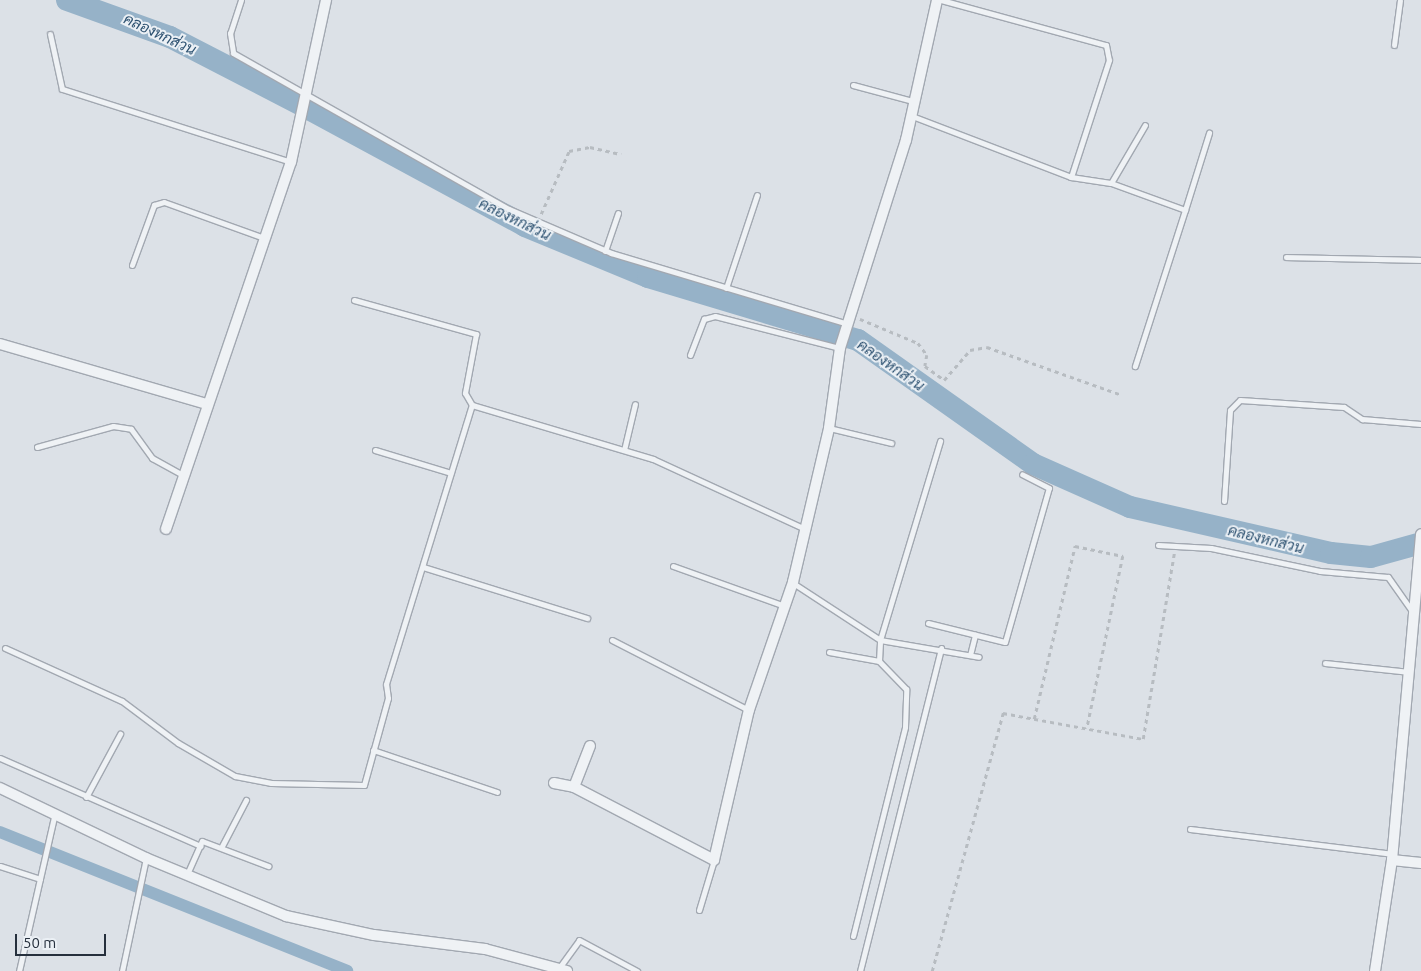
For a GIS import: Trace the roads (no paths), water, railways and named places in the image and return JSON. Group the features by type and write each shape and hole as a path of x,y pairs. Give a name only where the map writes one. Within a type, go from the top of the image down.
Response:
{"street":[{"path":"166,529 291,162 326,0"},
{"path":"554,783 574,787 714,860 748,710 782,605 793,582 803,528 829,428 840,348 916,102 939,0"},
{"path":"0,344 207,404"},
{"path":"1375,971 1392,857 1421,534"},
{"path":"574,787 590,746"},
{"path":"0,788 55,812 146,858 188,872 286,916 374,935 485,949 563,970"},
{"path":"1392,857 1421,863"}],"lane":[{"path":"241,0 230,33 233,53 306,92 416,159 538,222 605,251 849,323"},
{"path":"939,0 1106,45 1109,60 1071,177"},
{"path":"1394,45 1400,0"},
{"path":"50,34 62,89 291,162"},
{"path":"853,85 916,102"},
{"path":"912,116 1071,177 1111,183 1185,210"},
{"path":"1111,183 1145,125"},
{"path":"1135,366 1209,133"},
{"path":"726,288 757,195"},
{"path":"132,266 154,205 164,202 264,238"},
{"path":"605,251 618,213"},
{"path":"1286,257 1421,260"},
{"path":"354,300 476,334 465,393 472,406 653,459 803,528"},
{"path":"690,355 704,319 715,316 840,348"},
{"path":"1224,501 1230,410 1240,400 1344,407 1362,419 1421,424"},
{"path":"624,450 635,404"},
{"path":"5,648 122,701 204,760 252,781 364,785 388,698 386,684 472,406"},
{"path":"36,447 113,426 131,429 152,458 184,476"},
{"path":"829,428 891,443"},
{"path":"879,661 880,640 940,441"},
{"path":"375,450 451,473"},
{"path":"928,623 1005,642 1049,488 1022,474"},
{"path":"1158,545 1211,548 1320,571 1388,577 1413,612"},
{"path":"673,566 782,605"},
{"path":"423,567 588,618"},
{"path":"793,582 880,640 941,648 979,657"},
{"path":"970,655 975,634"},
{"path":"612,640 748,710"},
{"path":"860,971 941,648"},
{"path":"829,652 879,661 906,690 905,727 853,936"},
{"path":"1325,663 1410,672"},
{"path":"86,797 120,734"},
{"path":"373,750 497,792"},
{"path":"0,758 200,846"},
{"path":"222,846 246,800"},
{"path":"19,971 55,812"},
{"path":"1190,829 1392,857"},
{"path":"188,872 202,841 222,846 268,866"},
{"path":"122,971 146,858"},
{"path":"698,910 714,860"},
{"path":"0,866 40,879"},
{"path":"563,970 579,940 637,971"}],"waterway":[{"name":"คลองหกส่วน","path":"67,0 170,37 302,105"},
{"name":"คลองหกส่วน","path":"309,109 525,226 648,277 858,340 1033,464 1130,507 1331,553 1371,557 1421,543"},
{"path":"0,832 347,971"}]}
